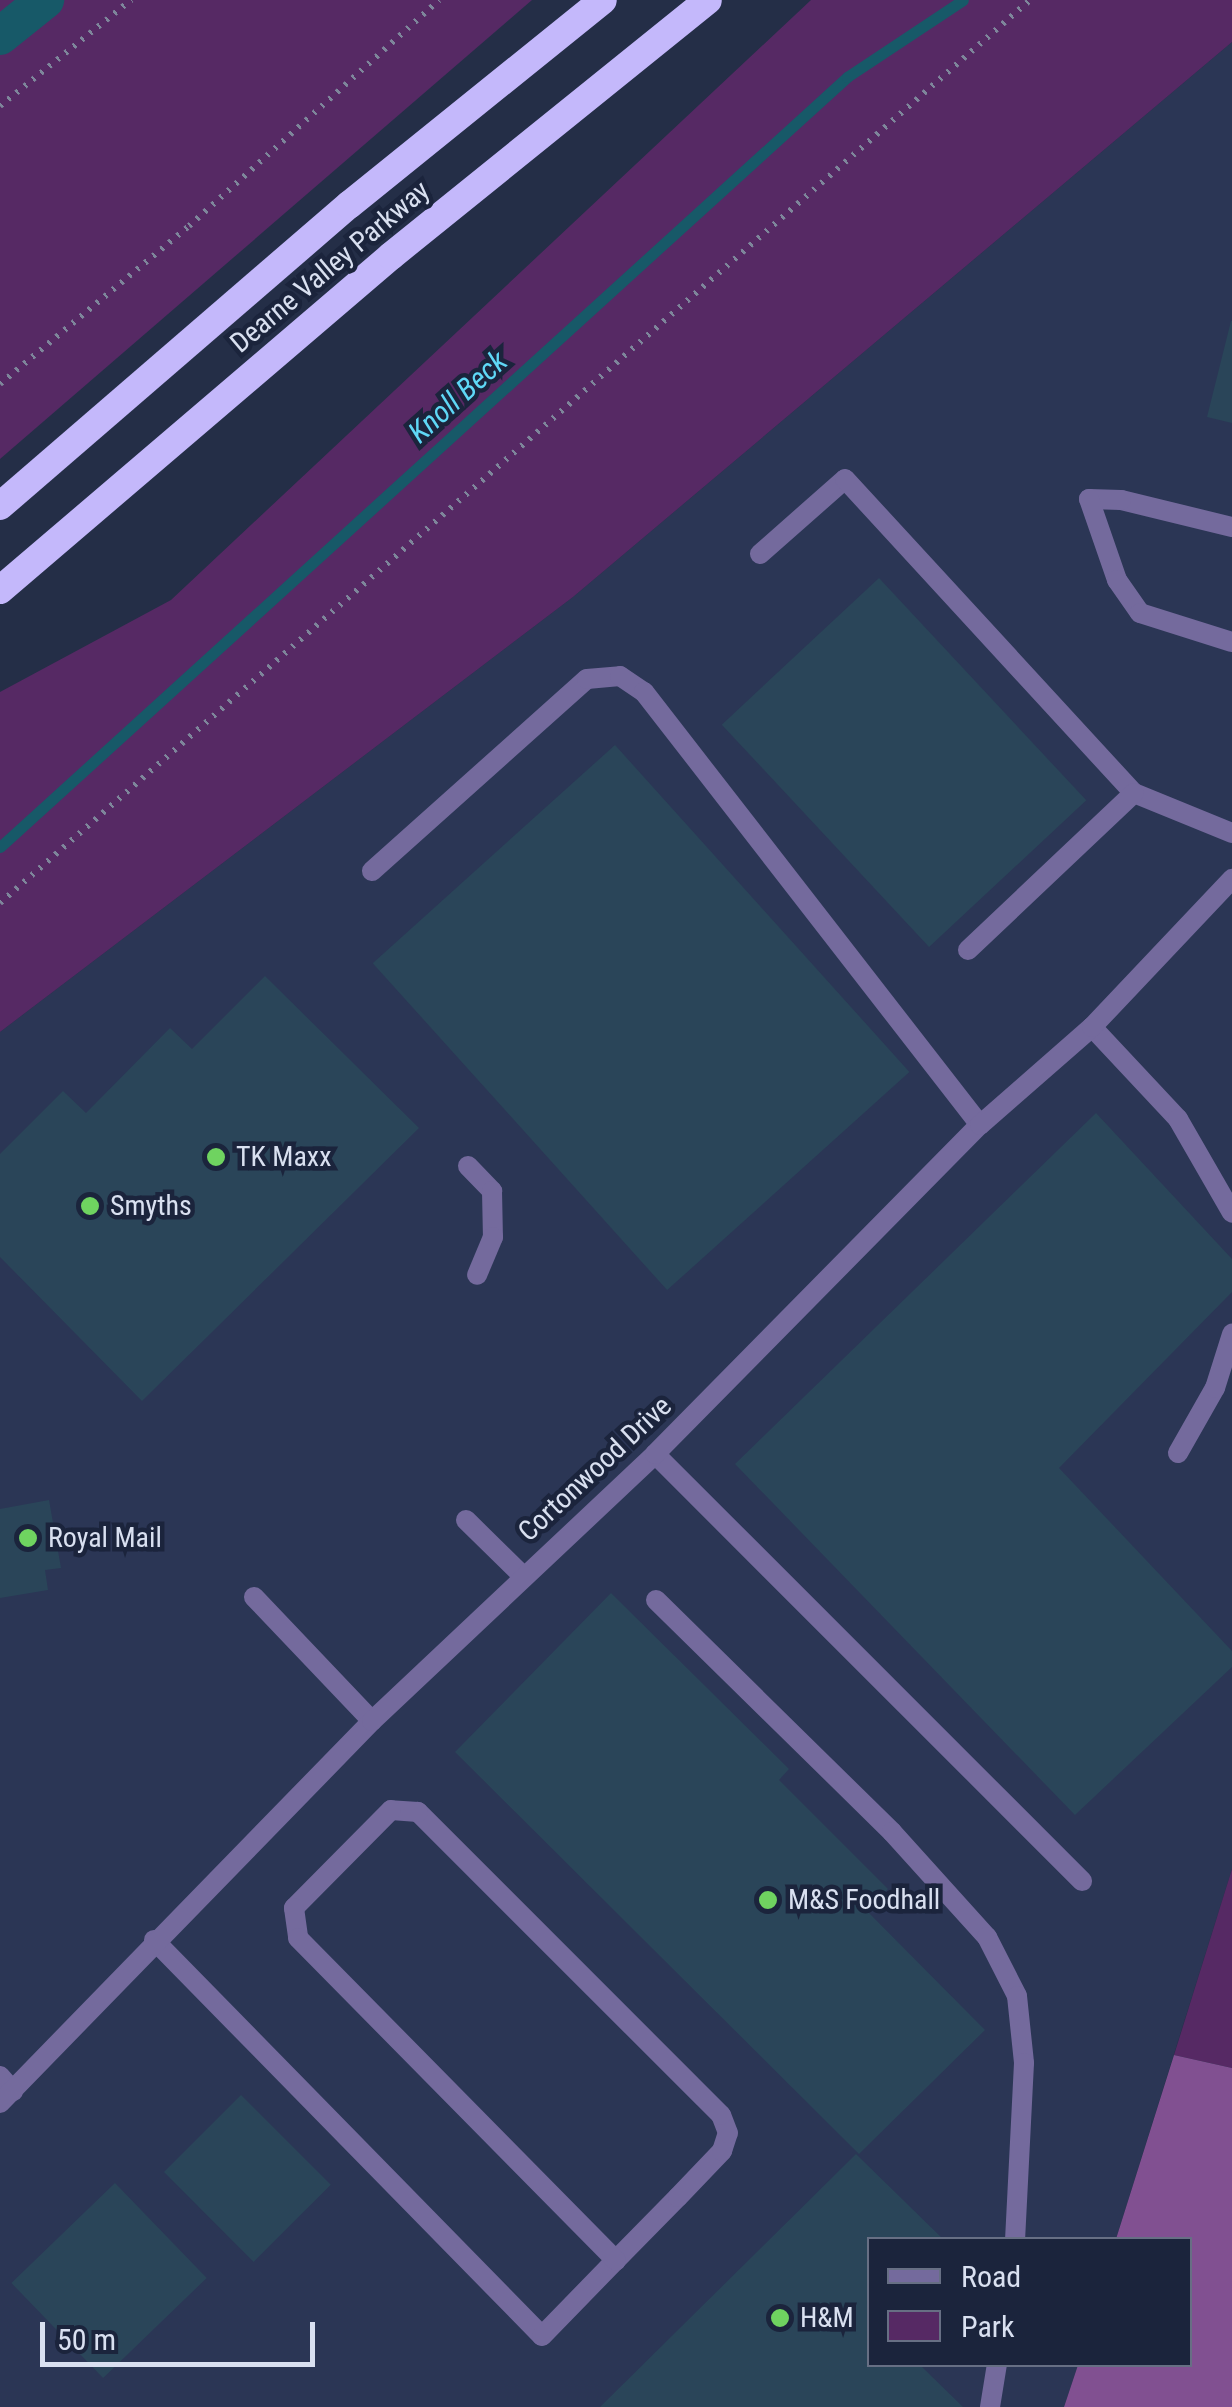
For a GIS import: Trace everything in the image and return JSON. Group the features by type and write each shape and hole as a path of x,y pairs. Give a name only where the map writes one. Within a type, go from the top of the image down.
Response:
{"highway":[{"name":"Dearne Valley Parkway","path":"0,506 349,206 603,0"},
{"name":"Dearne Valley Parkway","path":"0,590 390,256 708,0"}],"street":[{"path":"760,554 844,479 1134,793 1232,833"},
{"path":"1232,527 1121,500 1089,499 1117,580 1140,613 1232,642"},
{"path":"372,870 587,679 620,676 644,692 980,1125"},
{"path":"968,950 1134,793"},
{"name":"Cortonwood Drive","path":"4,2090 372,1721 654,1454 980,1125 1092,1026 1232,879"},
{"path":"1092,1026 1178,1119 1232,1213"},
{"path":"468,1166 492,1191 493,1236 477,1275"},
{"path":"1178,1453 1215,1388 1232,1334"},
{"path":"654,1454 1082,1882"},
{"path":"466,1520 522,1575"},
{"path":"254,1597 372,1721"},
{"path":"656,1600 892,1832 987,1938 1017,1996 1024,2063 1016,2237"},
{"path":"154,1940 542,2336 616,2260 722,2151 728,2133 721,2116 418,1812 391,1810 294,1908 298,1938 616,2260"},
{"path":"990,2407 997,2367"}],"path":[{"path":"0,106 131,0"},
{"path":"0,384 439,0"},
{"path":"0,903 1030,0"}],"shaded area":[{"path":"1232,42 1232,1869 1117,2237 867,2237 867,2367 1077,2367 1064,2407 0,2407 0,1032 573,597"},
{"path":"1174,2055 1232,2068 1232,2407 1064,2407 1077,2367 1192,2367 1192,2237 1117,2237"}],"green space":[{"path":"0,0 532,0 0,459"},
{"path":"811,0 1232,0 1232,42 573,597 0,1032 0,692 171,600"},
{"path":"1232,1869 1232,2068 1174,2055"}],"building":[{"path":"1232,321 1232,423 1207,417"},
{"path":"879,578 1086,800 929,947 722,725"},
{"path":"615,745 909,1072 667,1290 373,963"},
{"path":"265,976 419,1128 142,1401 0,1257 0,1154 63,1091 86,1113 170,1028 192,1049"},
{"path":"1096,1113 1232,1259 1232,1292 1059,1468 1232,1651 1232,1667 1075,1815 735,1464"},
{"name":"Royal Mail","path":"49,1500 61,1568 45,1570 48,1590 0,1598 0,1509"},
{"path":"611,1593 789,1769 779,1780 888,1889 866,1910 985,2030 859,2154 455,1752"},
{"path":"241,2095 331,2185 254,2262 164,2172"},
{"path":"856,2154 941,2237 867,2237 867,2367 922,2367 963,2407 600,2407"},
{"path":"115,2183 207,2278 103,2378 11,2283"}],"waterway":[{"path":"0,36 45,0"},
{"name":"Knoll Beck","path":"0,847 847,77 963,0"}],"place":[{"name":"TK Maxx","path":"216,1157"},
{"name":"Smyths","path":"90,1206"},
{"name":"Royal Mail","path":"28,1538"},
{"name":"M&S Foodhall","path":"768,1900"},
{"name":"H&M","path":"780,2318"}]}
